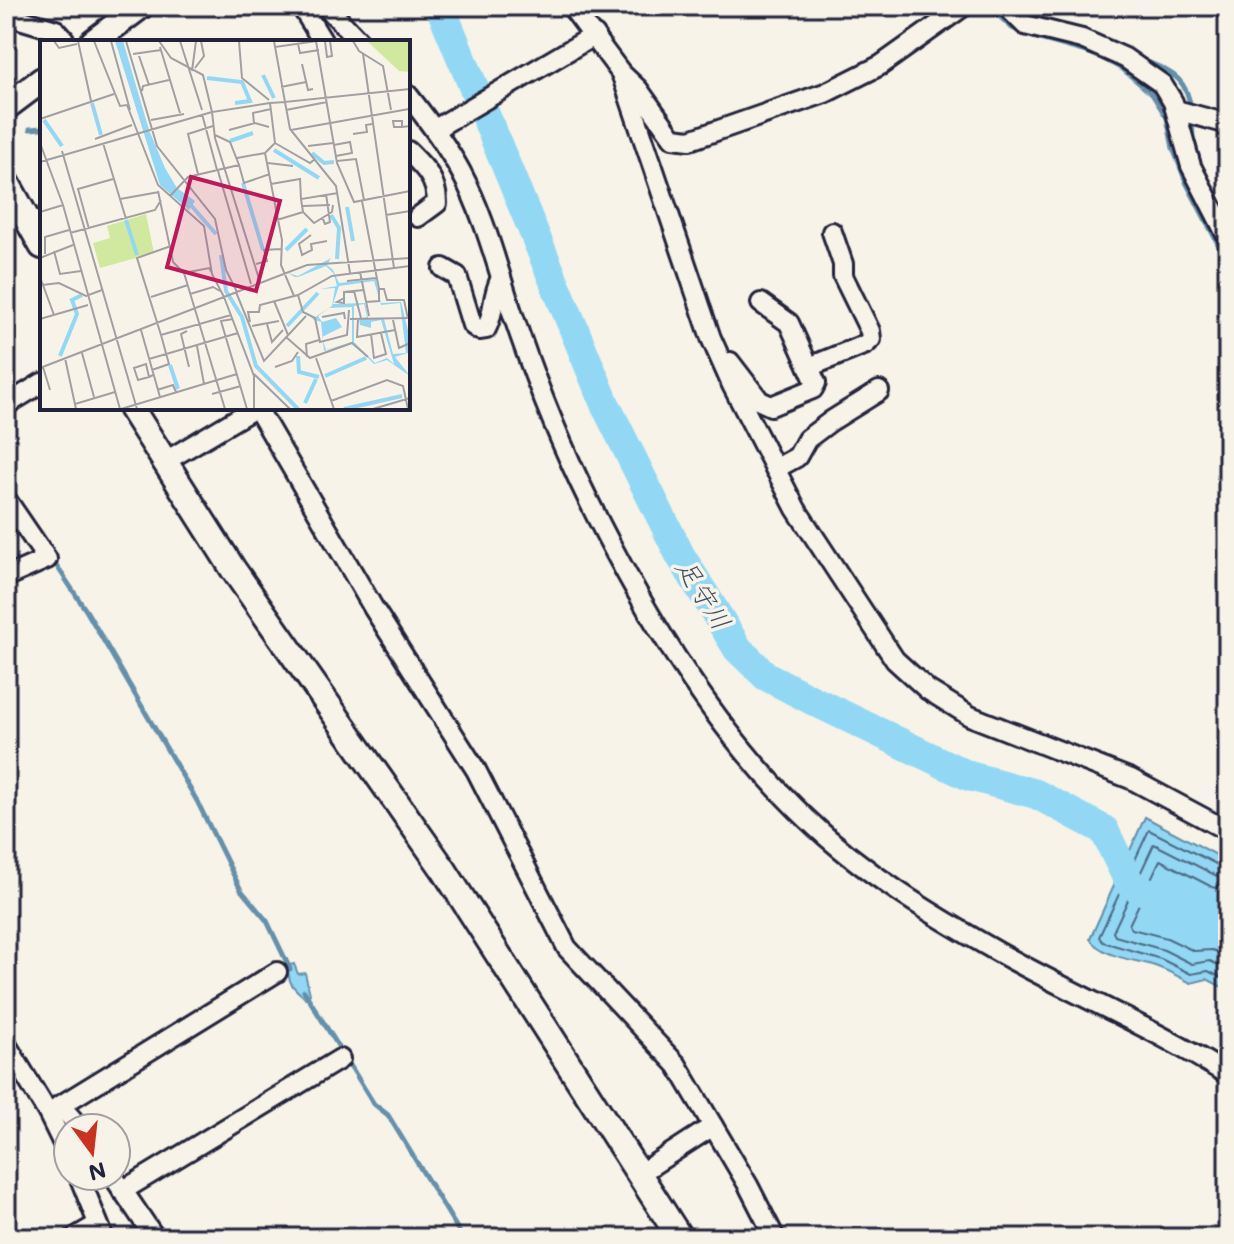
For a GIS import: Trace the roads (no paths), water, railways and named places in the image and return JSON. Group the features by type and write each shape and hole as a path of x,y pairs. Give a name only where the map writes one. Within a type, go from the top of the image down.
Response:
{"street":[{"path":"96,40 141,6"},
{"path":"301,6 322,40"},
{"path":"326,6 358,40"},
{"path":"571,6 591,37 638,89 673,138 690,140 825,93 881,65 964,6"},
{"path":"1006,6 1025,25 1082,39 1125,58 1162,84 1186,113 1191,166 1228,238"},
{"path":"11,12 56,30 64,39"},
{"path":"434,125 591,37"},
{"path":"621,73 711,338 796,509 895,660 928,690 970,716 1131,779 1228,831"},
{"path":"6,107 40,82"},
{"path":"410,97 434,125 477,205 552,422 614,547 707,702 770,783 845,852 936,915 1000,953 1228,1075"},
{"path":"410,112 434,125"},
{"path":"1186,113 1228,124"},
{"path":"411,159 431,176 437,192 437,203 418,217"},
{"path":"6,181 40,242"},
{"path":"809,367 866,344 871,339 843,276 843,264 832,232"},
{"path":"443,268 457,276 472,325 479,330 486,329 490,323 493,294 501,278"},
{"path":"711,338 760,401 771,406 813,389 816,383 789,323 761,303"},
{"path":"6,405 40,384"},
{"path":"775,469 797,457 807,439 879,391"},
{"path":"132,410 233,569 444,870 680,1238"},
{"path":"164,462 253,410"},
{"path":"257,410 374,609 476,770 567,948 677,1065 775,1238"},
{"path":"6,499 47,559 6,577"},
{"path":"54,1109 277,972"},
{"path":"6,1044 58,1112"},
{"path":"132,1176 340,1059"},
{"path":"639,1174 713,1126"},
{"path":"74,1238 101,1231 85,1192"},
{"path":"123,1192 155,1238"}],"water":[{"path":"1145,817 1228,861 1228,990 1207,979 1191,983 1155,966 1111,954 1090,939"},
{"path":"294,964 298,974 305,973 310,994 305,998 290,981 287,966"}],"waterway":[{"name":"足守川","path":"440,6 605,404 680,555 738,649 766,676 814,701 969,776 1036,794 1104,830 1130,884 1151,894"},
{"path":"988,6 1012,28 1097,55 1124,70 1152,94 1167,118 1173,148 1186,182 1228,263"},
{"path":"1020,8 1029,15 1062,25"},
{"path":"1141,59 1181,82 1191,110"},
{"path":"1192,120 1193,138 1202,169"},
{"path":"30,129 40,128"},
{"path":"51,557 87,612 197,801 241,890 267,921 290,969"},
{"path":"304,991 374,1104 388,1115 463,1238"}]}
